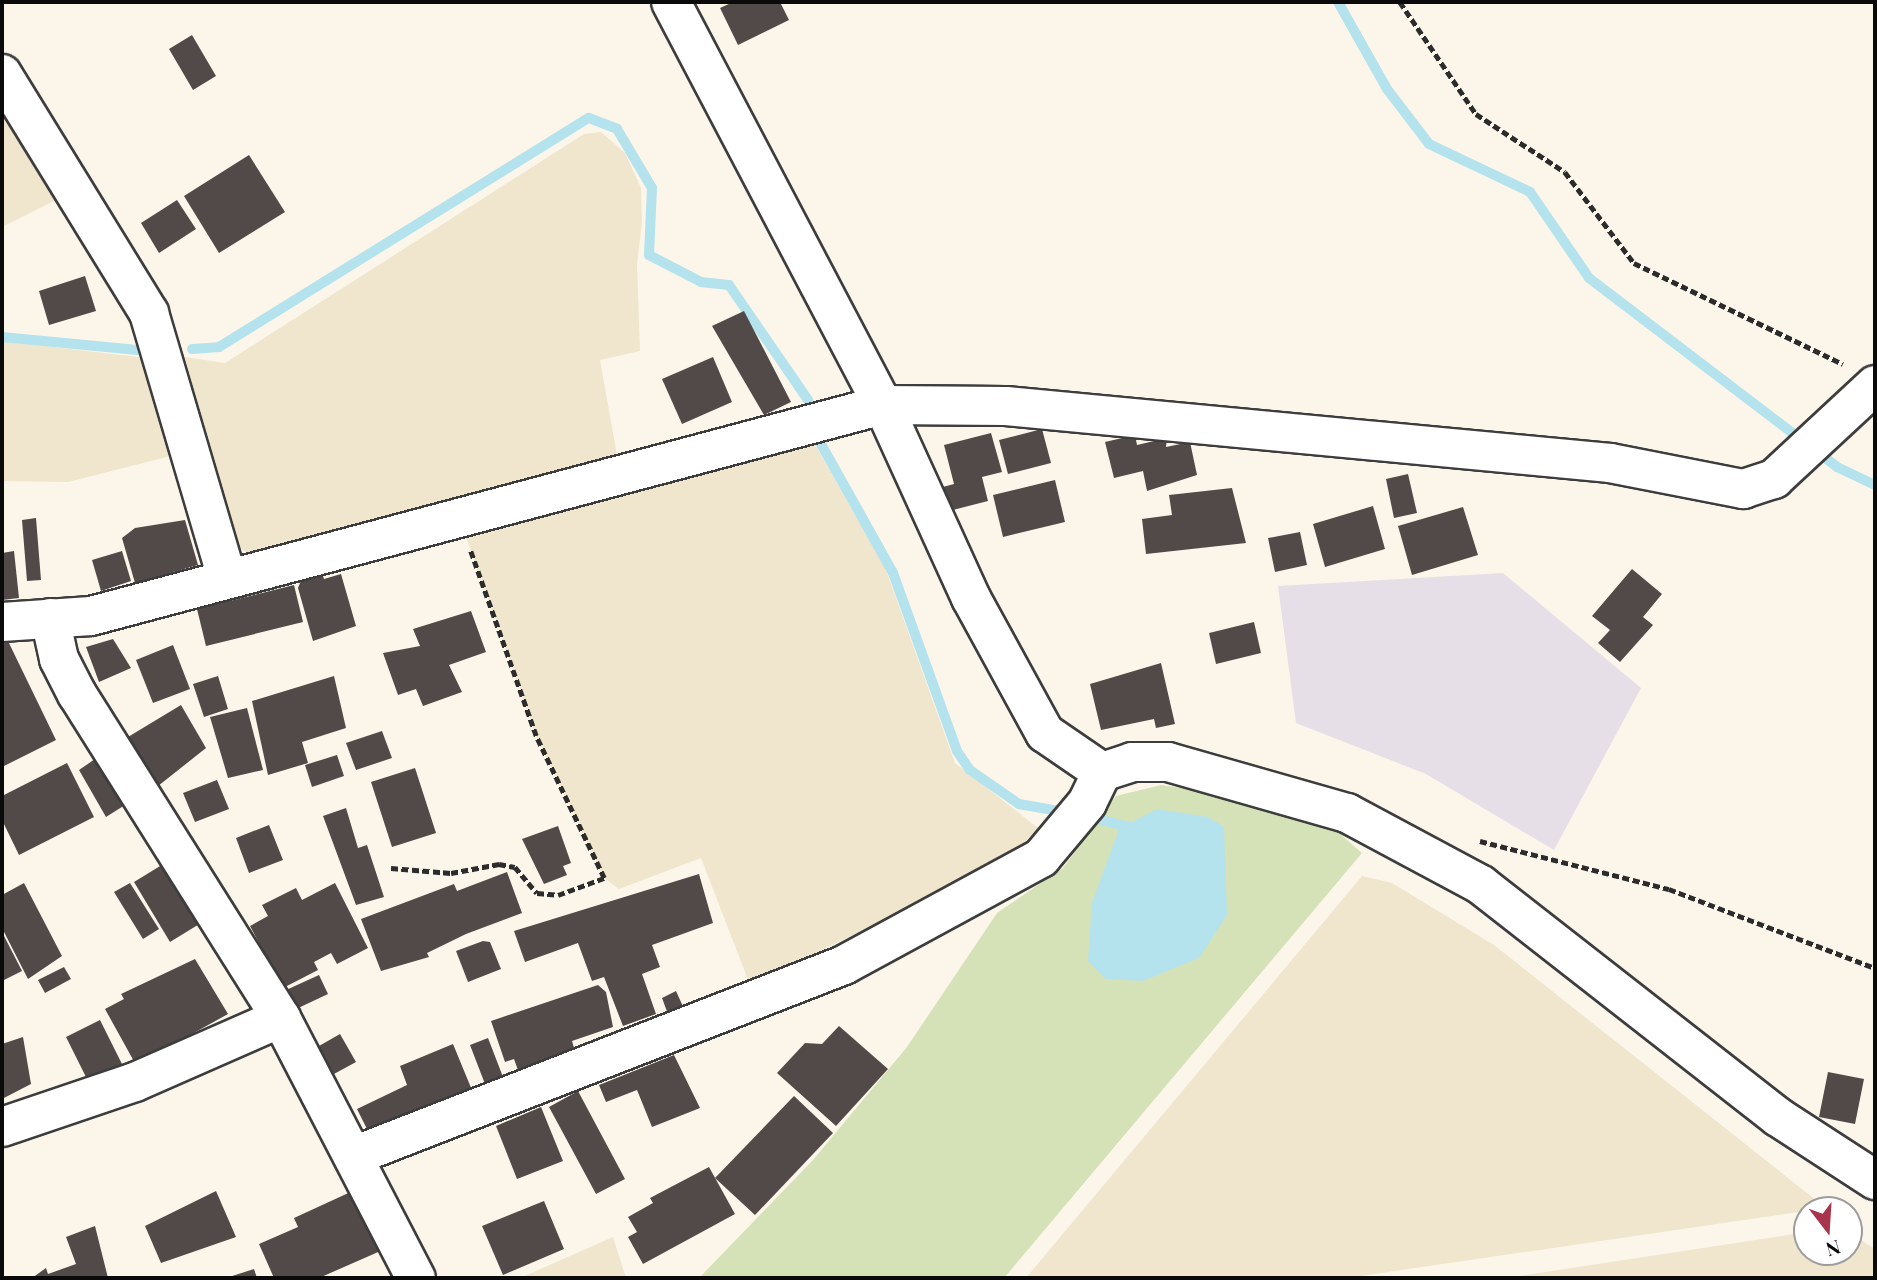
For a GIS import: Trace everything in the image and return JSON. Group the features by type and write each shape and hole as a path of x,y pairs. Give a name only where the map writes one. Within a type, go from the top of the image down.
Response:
{"street":[{"path":"671,2 883,405 971,598 1045,733 1102,772"},
{"path":"2,74 149,313 227,578"},
{"path":"2,622 91,616 883,405 1006,406 1596,462 1743,489 1774,479 1864,377"},
{"path":"50,618 59,659 77,694 281,1018 356,1155 416,1278"},
{"path":"356,1155 844,965 1001,885 1041,858 1087,803 1102,772 1132,762 1168,762 1256,782 1385,833 1481,885 1778,1117 1875,1181"},
{"path":"2,1127 135,1082 281,1018"}],"path":[{"path":"1399,2 1476,114 1565,172 1634,263 1864,377"},
{"path":"391,869 451,873 499,864 515,867 537,893 558,895 604,878 536,736 456,517"},
{"path":"1474,839 1669,890 1875,968"}],"shaded area":[{"path":"2,110 58,199 2,227"},
{"path":"601,132 625,153 641,188 642,222 637,264 640,351 600,360 617,455 253,556 233,544 185,357 225,363 584,134"},
{"path":"2,341 147,358 175,455 68,482 2,481"},
{"path":"812,439 886,570 955,763 1038,828 1007,860 750,985 701,858 619,889 604,878 536,736 465,534"},
{"path":"1503,573 1641,688 1554,850 1426,774 1296,723 1278,586"},
{"path":"1362,876 1392,883 1494,945 1811,1196 1793,1196 1793,1213 1347,1278 1026,1278"},
{"path":"1793,1234 1793,1266 1863,1266 1863,1241 1875,1249 1875,1278 1506,1278"},
{"path":"613,1237 626,1278 520,1278"}],"green space":[{"path":"1161,785 1213,792 1338,832 1362,853 1004,1278 699,1278 813,1160 907,1047 997,913 1063,868 1116,796"}],"water":[{"path":"1157,809 1208,817 1224,827 1227,915 1199,958 1143,981 1106,979 1088,961 1092,903 1119,829"}],"building":[{"path":"733,2 780,2 789,20 738,45 720,8"},
{"path":"192,35 216,76 193,90 169,49"},
{"path":"249,155 285,212 219,253 184,196"},
{"path":"177,200 196,229 159,253 141,223"},
{"path":"85,276 96,311 49,325 39,291"},
{"path":"744,311 791,402 764,415 712,326"},
{"path":"713,357 732,402 682,424 662,379"},
{"path":"1042,429 1051,463 1008,474 999,440"},
{"path":"991,433 1002,472 982,477 988,501 945,512 939,488 954,484 944,445"},
{"path":"1135,435 1137,445 1167,438 1166,447 1190,442 1197,475 1147,491 1143,471 1114,478 1105,442"},
{"path":"1408,474 1417,513 1394,518 1386,479"},
{"path":"1055,480 1065,522 1003,537 993,495"},
{"path":"1232,488 1246,543 1146,554 1142,519 1172,515 1169,495"},
{"path":"1373,506 1385,549 1325,567 1313,524"},
{"path":"1463,507 1478,555 1412,575 1398,526"},
{"path":"36,518 41,580 27,581 22,520"},
{"path":"185,520 198,565 135,583 122,538 135,528"},
{"path":"1300,532 1307,565 1275,572 1268,538"},
{"path":"14,551 19,598 2,600 2,553"},
{"path":"122,551 131,581 101,591 92,560"},
{"path":"1632,569 1662,594 1643,617 1653,625 1620,662 1598,643 1610,630 1592,616"},
{"path":"322,573 324,579 341,574 356,626 313,641 298,588 302,578"},
{"path":"294,585 303,622 206,646 197,609"},
{"path":"471,611 486,652 449,665 462,692 423,706 416,689 398,695 383,653 420,646 413,629"},
{"path":"1254,622 1261,653 1216,664 1209,633"},
{"path":"7,639 56,740 2,767 2,642"},
{"path":"113,639 131,668 99,682 86,647"},
{"path":"173,645 190,689 153,703 136,660"},
{"path":"1161,663 1175,724 1156,728 1154,719 1101,730 1090,684"},
{"path":"218,676 228,709 204,717 193,684"},
{"path":"334,676 346,728 302,742 308,763 268,775 252,701"},
{"path":"181,705 206,748 153,790 123,740"},
{"path":"247,708 263,770 228,778 210,717"},
{"path":"382,731 392,758 356,770 346,743"},
{"path":"337,755 344,776 312,787 305,765"},
{"path":"95,759 125,805 106,817 79,770"},
{"path":"67,763 94,817 19,855 2,820 2,796"},
{"path":"415,768 436,833 392,847 371,782"},
{"path":"217,780 229,809 195,822 183,793"},
{"path":"346,808 358,848 367,845 384,897 356,905 323,816"},
{"path":"269,825 283,860 249,873 236,838"},
{"path":"558,826 571,863 563,866 567,875 544,884 522,839"},
{"path":"165,863 201,923 170,942 134,882"},
{"path":"507,872 522,913 466,934 427,953 429,957 381,971 361,919 454,884 457,891"},
{"path":"699,874 713,923 652,945 660,967 642,974 656,1014 623,1026 604,977 592,981 578,943 525,962 514,931"},
{"path":"24,883 62,956 28,979 2,928 2,895"},
{"path":"130,883 159,929 143,939 114,892"},
{"path":"335,883 368,948 337,964 331,953 314,962 318,970 283,988 250,926 268,916 262,905 296,888 302,900"},
{"path":"2,932 22,971 2,981"},
{"path":"483,941 490,942 501,969 468,982 456,951"},
{"path":"195,959 228,1014 136,1065 105,1009 124,999 121,994"},
{"path":"64,967 71,979 45,993 38,980"},
{"path":"319,975 328,994 294,1010 284,991"},
{"path":"598,985 606,992 613,1027 572,1041 575,1051 519,1073 514,1059 505,1062 491,1021"},
{"path":"676,991 685,1011 669,1017 662,998"},
{"path":"100,1020 123,1066 89,1083 66,1037"},
{"path":"839,1026 888,1069 836,1126 777,1073 805,1043 822,1044"},
{"path":"340,1034 356,1062 334,1074 319,1046"},
{"path":"23,1037 31,1084 2,1099 2,1044"},
{"path":"488,1038 503,1077 485,1084 470,1045"},
{"path":"453,1044 474,1095 370,1135 357,1109 407,1085 400,1066"},
{"path":"674,1055 700,1108 652,1127 637,1090 606,1102 599,1085"},
{"path":"1828,1072 1864,1079 1855,1124 1819,1117"},
{"path":"578,1091 625,1179 596,1194 549,1107"},
{"path":"794,1096 833,1133 755,1215 715,1178"},
{"path":"541,1107 563,1161 517,1179 496,1126"},
{"path":"709,1167 735,1214 643,1264 628,1237 637,1232 628,1217 653,1203 650,1198"},
{"path":"357,1189 385,1249 319,1278 274,1278 259,1244 298,1227 294,1218"},
{"path":"216,1191 236,1237 161,1263 145,1226"},
{"path":"544,1201 564,1249 503,1275 482,1226"},
{"path":"95,1226 108,1278 32,1278 46,1268 48,1274 76,1264 66,1237"},
{"path":"254,1269 257,1278 226,1278"}],"waterway":[{"path":"1338,2 1387,89 1429,144 1530,192 1589,278 1837,467 1875,485"},
{"path":"192,349 219,347 589,118 617,129 652,188 649,255 701,282 729,285 808,400"},
{"path":"2,337 137,350"},
{"path":"821,444 893,573 957,751 970,770 1019,804 1070,813"},
{"path":"1086,816 1137,829"}]}
